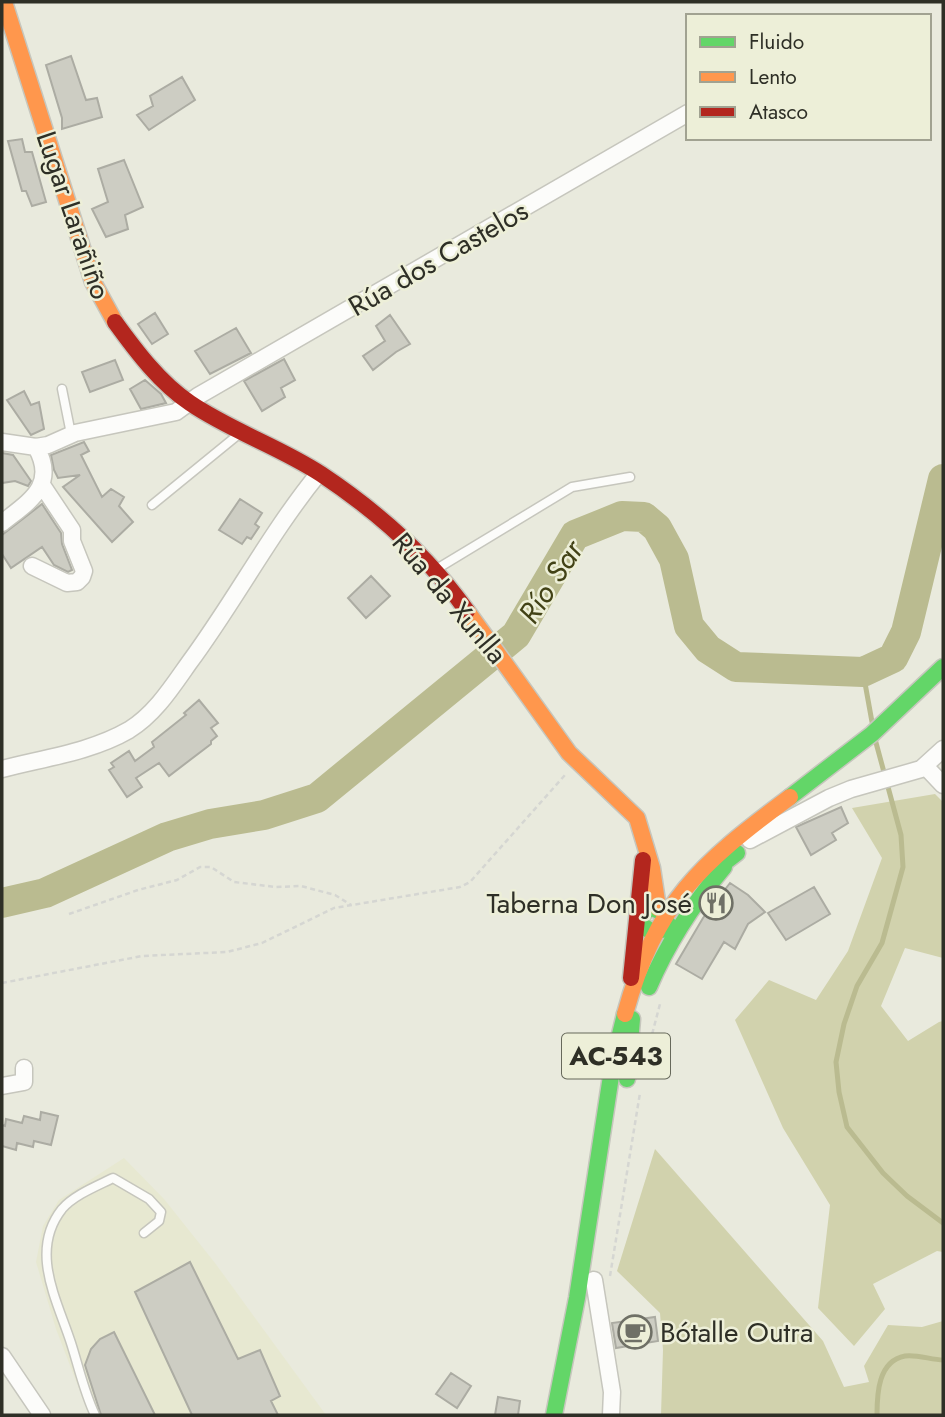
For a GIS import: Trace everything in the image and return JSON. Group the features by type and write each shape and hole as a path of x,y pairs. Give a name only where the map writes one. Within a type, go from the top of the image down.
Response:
{"street":[{"name":"Lugar Larañiño","path":"4,2 82,250 101,300 147,364 189,403"},
{"name":"Rúa dos Castelos","path":"189,403 686,114"},
{"name":"Rúa da Xunlla","path":"189,403 319,473 392,527 435,570 577,762 632,812 640,824 655,914 645,929 640,924 633,950 628,1003"},
{"path":"2,442 36,447 48,445 71,435 176,412 189,403"},
{"path":"2,523 36,495 42,485 42,457 36,447"},
{"path":"6,764 99,744 132,728 150,713 217,626 284,517 319,473"},
{"path":"32,566 68,583 76,582 84,571 72,541 72,530 42,485"},
{"name":"AC-543","path":"554,1415 577,1293 612,1075 628,1003 655,914 712,859 909,701 943,667"},
{"path":"750,840 817,803 851,789 925,766 943,749"},
{"path":"925,766 943,785"},
{"name":"AC-543","path":"579,1372 601,1282 634,1082 642,1009 666,948 692,906 737,853 822,772"},
{"name":"Rúa da Xunlla","path":"633,950 655,914 652,868 644,844"},
{"path":"655,914 700,884 737,853"},
{"path":"634,1082 635,1006 655,950 655,914 690,875 712,859"},
{"path":"652,868 660,876 671,880 690,875"},
{"path":"2,1086 24,1082 24,1068"},
{"path":"601,1282 612,1392 611,1415"},
{"path":"2,1356 42,1415"},
{"path":"570,1415 575,1392"}],"lane":[{"path":"62,388 71,435"},
{"path":"152,505 241,432"},
{"path":"435,570 572,487 630,477"},
{"path":"95,1415 84,1392 71,1343 47,1273 47,1248 52,1226 64,1207 113,1178 149,1199 161,1212 159,1221 144,1233"}],"path":[{"path":"2,982 142,956 227,952 262,943 334,908 460,887 470,882 577,762"},
{"path":"69,914 138,890 177,880 200,867 211,867 234,882 276,887 301,886 335,895 351,905"},
{"path":"649,1046 662,1001"},
{"path":"601,1282 634,1082"}],"shaded area":[{"path":"935,794 943,802 943,958 905,948 881,1006 908,1041 943,1021 943,1252 937,1251 873,1284 885,1309 854,1346 818,1308 830,1205 783,1128 735,1020 769,980 816,1000 848,951 882,858 852,808"},
{"path":"655,1149 823,1341 844,1387 869,1382 864,1366 888,1325 922,1327 943,1321 943,1415 661,1415 663,1350 660,1313 617,1271"},
{"path":"124,1158 164,1199 215,1263 326,1415 89,1415 56,1329 36,1262 43,1226 59,1200"}],"building":[{"path":"71,56 86,100 97,98 102,117 62,129 62,118 46,65"},
{"path":"182,77 195,100 149,130 137,115 153,106 150,96"},
{"path":"22,139 25,152 32,152 46,202 32,206 26,191 22,191 8,141"},
{"path":"124,160 143,207 125,215 128,229 106,237 92,209 108,202 98,169"},
{"path":"155,313 168,334 152,344 138,324"},
{"path":"390,315 410,344 373,370 363,356 385,341 376,326"},
{"path":"236,328 251,353 210,374 195,351"},
{"path":"284,359 295,380 281,388 285,397 262,411 244,381"},
{"path":"115,360 123,380 90,392 82,372"},
{"path":"145,380 161,394 166,403 141,409 130,389"},
{"path":"24,391 31,405 39,402 44,429 31,435 7,400"},
{"path":"84,442 89,451 81,455 102,497 111,489 124,497 119,506 133,522 112,542 63,487 80,475 58,478 54,470 51,455"},
{"path":"2,453 13,455 31,481 28,486 15,481 2,483"},
{"path":"240,499 262,513 255,524 259,527 251,539 247,537 242,544 219,530"},
{"path":"42,504 61,533 62,544 72,570 68,572 54,565 42,547 11,568 2,554 2,535"},
{"path":"371,576 390,596 366,618 348,598"},
{"path":"199,700 218,723 211,728 217,736 211,744 169,776 159,763 136,778 142,787 127,797 109,770 114,767 111,763 129,751 135,761 154,747 152,742 186,715 184,713"},
{"path":"841,807 848,823 832,833 836,840 811,855 796,827"},
{"path":"730,883 748,895 765,912 748,924 735,949 724,942 702,979 676,964 703,918"},
{"path":"814,887 830,914 786,940 768,913"},
{"path":"41,1112 58,1116 51,1145 34,1141 33,1147 17,1143 16,1150 2,1146 2,1125 5,1126 6,1119 22,1123 24,1116 40,1120"},
{"path":"190,1262 238,1359 260,1350 280,1396 271,1401 278,1415 192,1415 135,1292"},
{"name":"Bótalle Outra","path":"655,1317 658,1341 616,1348 612,1323"},
{"path":"114,1332 155,1415 101,1415 85,1365 91,1349 100,1339"},
{"path":"451,1373 471,1386 457,1408 436,1394"},
{"path":"498,1397 520,1401 518,1415 495,1415"}],"waterway":[{"name":"Río Sar","path":"2,903 45,893 167,837 210,824 264,815 317,798 516,635 575,535 622,516 644,517 657,528 674,559 689,626 708,649 736,667 863,672 893,658 906,632 943,479"},
{"path":"863,672 872,722"},
{"path":"875,739 901,835 903,867 882,943 857,986 844,1024 836,1062 839,1092 847,1127 883,1173 907,1196 943,1223"},
{"path":"877,1415 881,1380 889,1364 905,1356 943,1360"}],"traffic: fast":[{"path":"790,797 872,734 943,667"},
{"path":"711,873 737,853"},
{"path":"649,987 682,924 724,867"},
{"path":"665,914 651,907 642,915 640,924 652,932 669,925"},
{"path":"554,1415 577,1298 613,1063 625,1014"},
{"path":"627,1079 632,1019"}],"traffic: slow":[{"path":"4,2 93,282 115,322"},
{"path":"467,611 569,753 637,818 652,868 658,908"},
{"path":"625,1014 651,942 685,889 731,843 790,797"}],"traffic: jam":[{"path":"115,322 149,366 179,395 222,422 305,464 382,520 436,572 467,611"},
{"path":"631,978 643,860"}],"place":[{"name":"Taberna Don José","path":"716,903"},
{"name":"Bótalle Outra","path":"635,1332"}]}
